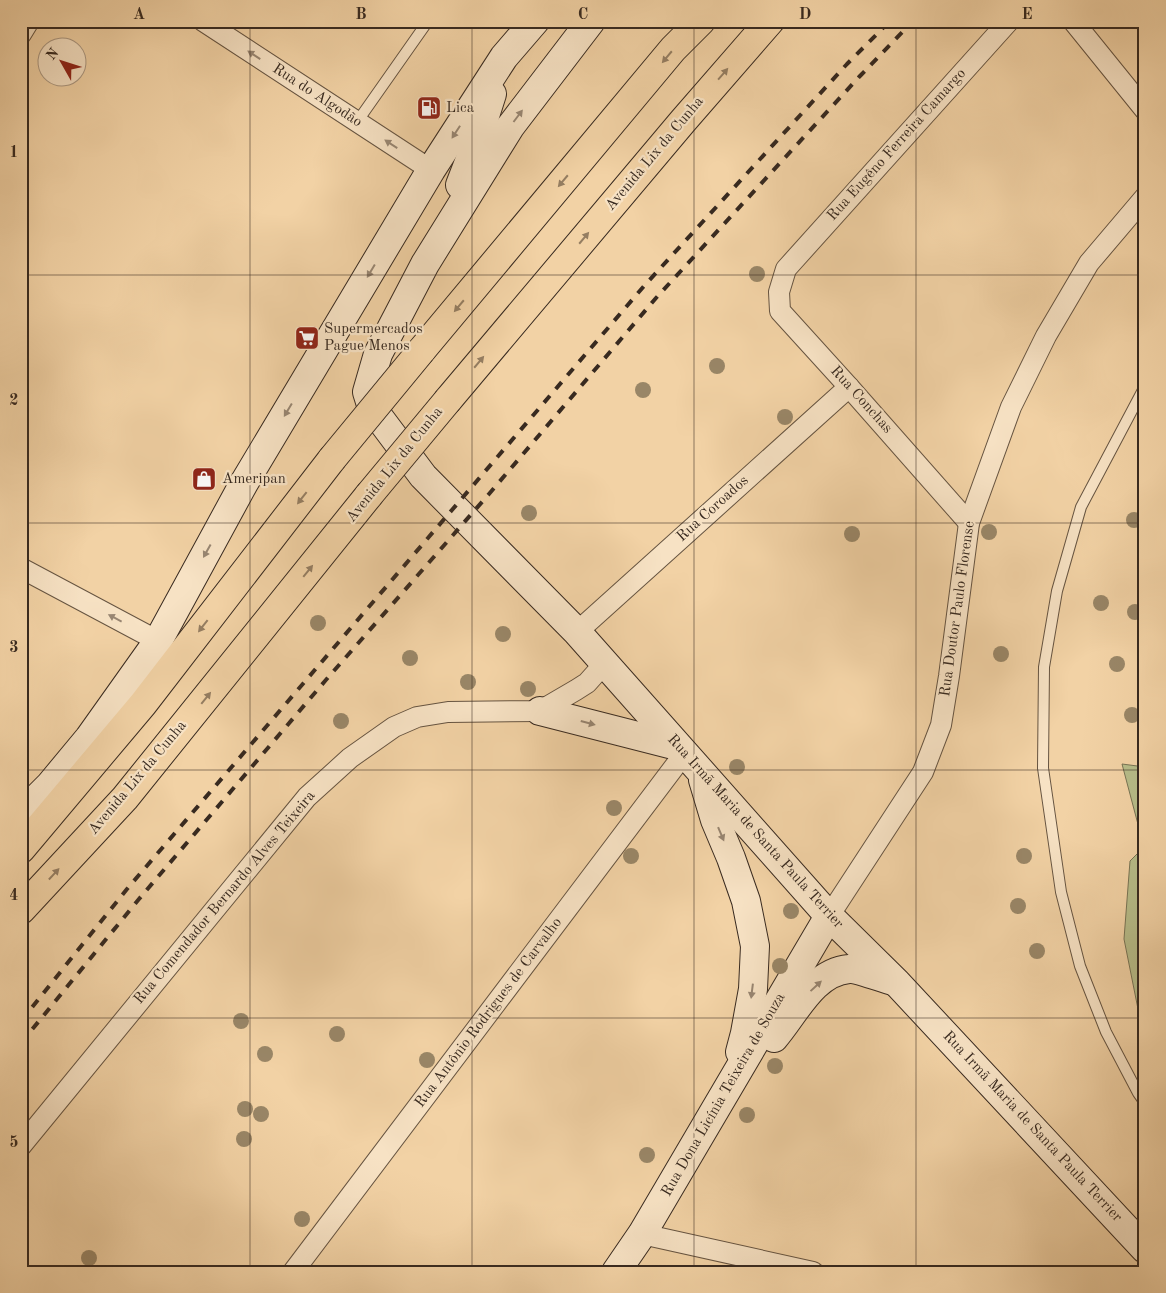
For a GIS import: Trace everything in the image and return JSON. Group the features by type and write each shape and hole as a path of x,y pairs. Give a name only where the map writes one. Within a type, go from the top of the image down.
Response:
{"highway":[{"path":"25,833 143,704 332,459 673,49 700,21"},
{"name":"Avenida Lix da Cunha","path":"21,910 125,798 369,495 683,121 770,21"},
{"path":"25,833 89,738"}],"main road":[{"path":"89,738 158,641 244,483 431,170 504,57 534,21"},
{"path":"436,246 510,127 591,21"},
{"path":"436,246 477,141 504,57"},
{"name":"Rua Irmã Maria de Santa Paula Terrier","path":"436,246 378,354 367,392 372,408 423,476 577,632 829,916 897,983 1145,1249"},
{"path":"540,711 687,757 731,858 746,901 756,946 753,989 746,1032 727,1089"},
{"name":"Rua Dona Licínia Teixeira de Souza","path":"616,1272 642,1234 829,916"},
{"path":"727,1089 778,1033 810,992 828,975 850,968 897,983"}],"street":[{"path":"21,34 28,21"},
{"name":"Rua do Algodão","path":"203,21 431,170"},
{"name":"Rua Eugêno Ferreira Camargo","path":"786,269 1009,21"},
{"path":"1072,21 1145,110"},
{"name":"Rua Doutor Paulo Florense","path":"829,916 923,772 941,725 969,523 1011,407 1046,336 1089,263 1145,196"},
{"name":"Rua Conchas","path":"786,269 779,292 780,311 969,523"},
{"name":"Rua Coroados","path":"577,632 849,387"},
{"path":"21,568 158,641"},
{"name":"Rua Comendador Bernardo Alves Teixeira","path":"21,1146 307,797 350,758 394,727 417,717 448,712 540,711 587,682 604,664"},
{"name":"Rua Antônio Rodrigues de Carvalho","path":"293,1272 687,757"},
{"path":"642,1234 813,1272"}],"lane":[{"path":"357,122 428,21"},
{"path":"1145,386 1081,508 1056,591 1044,667 1043,768 1061,892 1080,966 1106,1032 1138,1094 1145,1103"}],"green space":[{"path":"1122,764 1145,767 1145,1031 1142,1029 1124,939 1130,861 1144,847"}],"railway":[{"path":"21,1021 127,889 644,286 847,64 890,21"},
{"path":"21,1043 139,899 656,298 913,21"}],"place":[{"name":"Lica","path":"429,108"},
{"name":"Supermercados Pague Menos","path":"307,338"},
{"name":"Ameripan","path":"204,479"}]}
